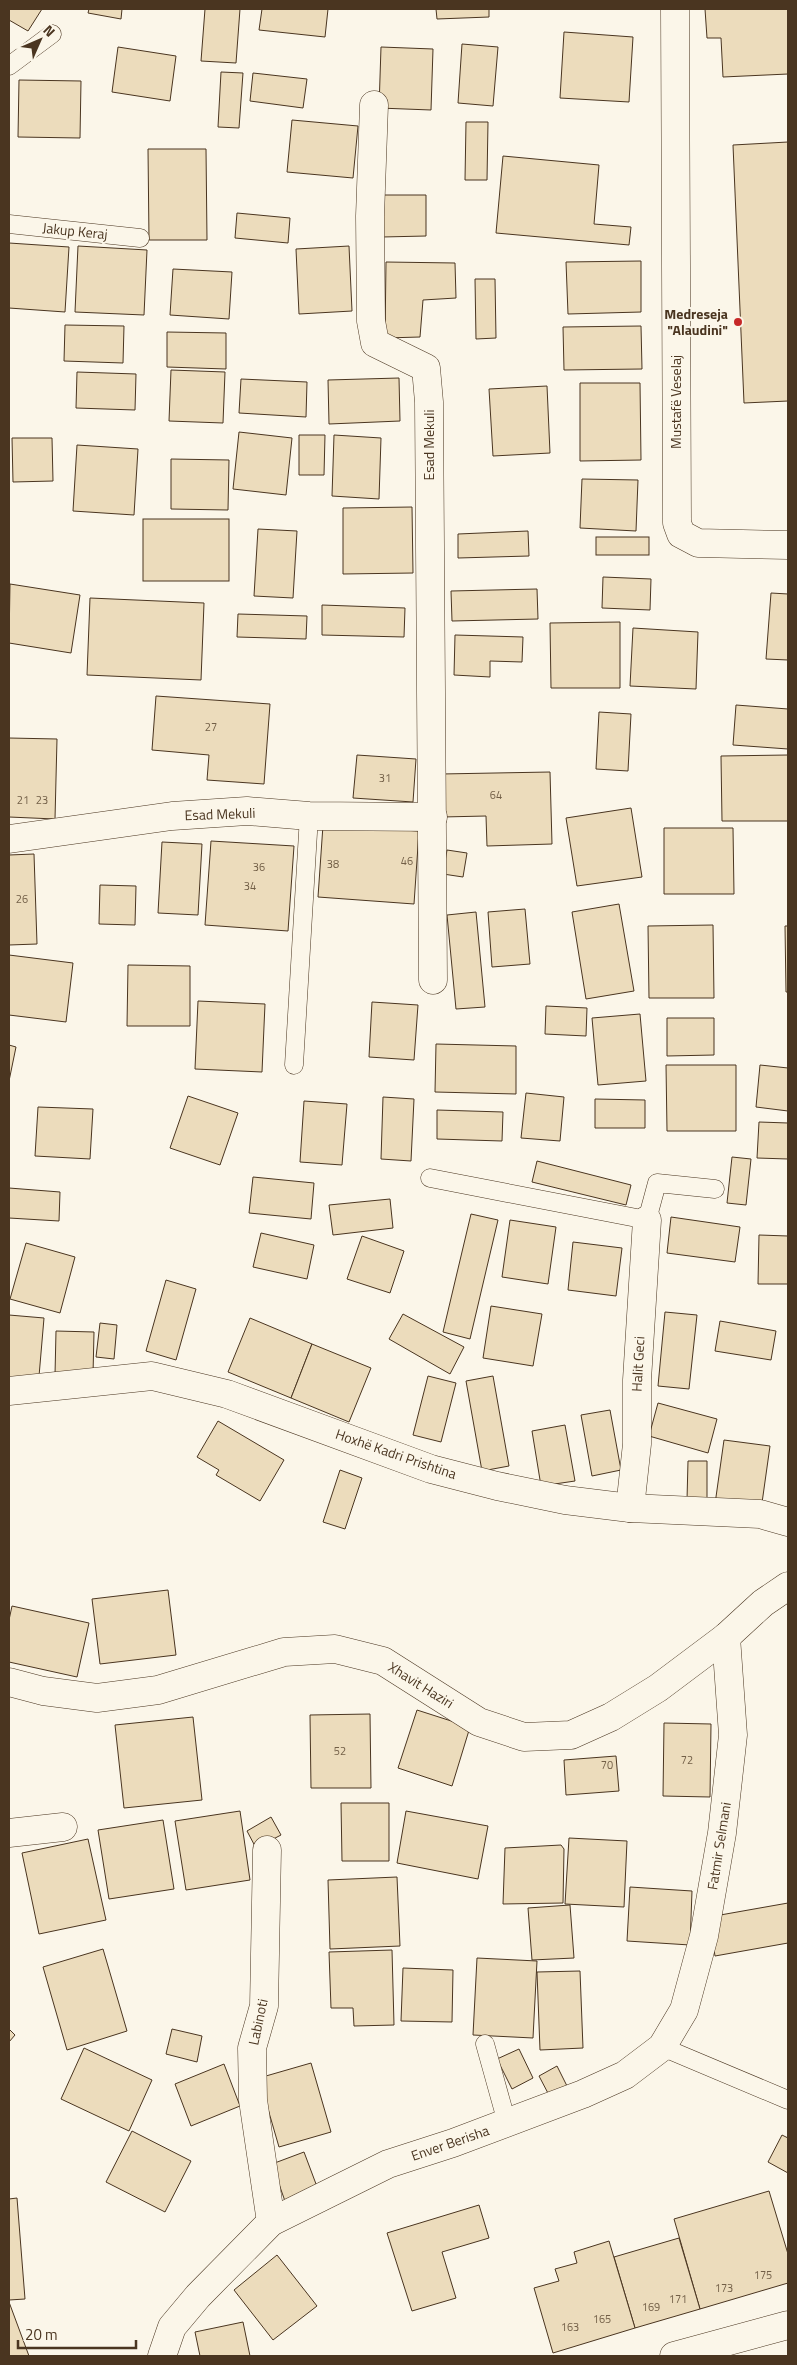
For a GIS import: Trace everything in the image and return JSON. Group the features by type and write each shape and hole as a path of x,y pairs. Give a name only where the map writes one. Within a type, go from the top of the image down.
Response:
{"street":[{"name":"Mustafë Veselaj","path":"675,9 677,523 680,534 698,543 788,545"},
{"name":"Esad Mekuli","path":"374,105 370,216 371,321 375,343 426,368 428,393 433,980"},
{"name":"Esad Mekuli","path":"9,839 172,816 247,811 310,816 433,817"},
{"name":"Halit Geci","path":"630,1508 636,1444 637,1380 647,1220"},
{"name":"Hoxhë Kadri Prishtina","path":"9,1391 152,1376 227,1394 432,1469 496,1486 565,1500 630,1508 760,1514 788,1522"},
{"name":"Xhavit Haziri","path":"9,1682 43,1691 97,1698 158,1690 284,1652 335,1649 383,1662 479,1722 524,1737 571,1735 611,1717 658,1688 726,1637 764,1603 788,1586"},
{"name":"Fatmir Selmani","path":"662,2047 684,2010 704,1936 722,1833 733,1735 726,1637"},
{"path":"9,1833 63,1827"},
{"name":"Labinoti","path":"267,1850 264,2006 252,2048 253,2100 271,2222"},
{"name":"Enver Berisha","path":"162,2356 172,2327 198,2296 271,2222 388,2164 507,2123 583,2094 626,2075 662,2047"},
{"path":"674,2356 788,2325"}],"lane":[{"path":"9,66 52,34"},
{"name":"Jakup Keraj","path":"9,224 140,238"},
{"path":"294,1065 310,816"},
{"path":"430,1178 647,1220"},
{"name":"Halit Geci","path":"647,1220 657,1183 715,1188"},
{"path":"485,2044 507,2123"},
{"path":"662,2047 788,2100"}],"building":[{"path":"9,9 42,9 28,31 9,20"},
{"path":"89,9 122,9 121,19 88,13"},
{"path":"205,9 240,9 236,63 201,61"},
{"path":"262,9 328,9 325,37 259,30"},
{"path":"436,9 489,9 489,17 437,19"},
{"path":"705,9 788,9 788,74 723,77 721,38 707,38"},
{"path":"564,32 633,37 629,102 560,98"},
{"path":"462,44 498,47 493,106 458,103"},
{"path":"118,47 176,56 170,101 112,92"},
{"path":"381,47 433,49 431,110 379,108"},
{"path":"221,72 243,73 239,128 218,127"},
{"path":"253,73 307,79 303,108 250,101"},
{"path":"19,80 81,81 80,138 18,137"},
{"path":"292,120 358,126 353,178 287,172"},
{"path":"466,122 488,122 487,180 465,180"},
{"path":"788,142 788,401 744,403 733,145"},
{"path":"148,149 206,149 207,240 149,240"},
{"path":"503,156 599,165 594,224 631,227 629,245 496,233"},
{"path":"381,195 426,195 426,236 382,237"},
{"path":"237,213 290,218 288,243 235,238"},
{"path":"9,243 69,247 65,312 9,308"},
{"path":"78,246 147,250 144,315 75,312"},
{"path":"349,246 352,311 299,314 296,249"},
{"path":"641,261 641,312 568,314 566,262"},
{"path":"386,262 455,263 456,298 423,300 420,337 385,338"},
{"path":"173,269 232,272 229,319 170,315"},
{"path":"475,279 495,279 496,338 476,339"},
{"path":"65,325 124,326 123,363 64,361"},
{"path":"641,326 642,369 564,370 563,327"},
{"path":"167,332 226,333 226,369 167,367"},
{"path":"171,370 225,372 223,423 169,421"},
{"path":"77,372 136,374 135,410 76,408"},
{"path":"399,378 400,421 329,424 328,380"},
{"path":"241,379 307,382 306,417 239,413"},
{"path":"580,383 640,383 641,460 580,461"},
{"path":"547,386 550,453 493,456 489,389"},
{"path":"239,432 292,438 286,495 233,489"},
{"path":"299,435 325,435 324,475 299,475"},
{"path":"334,435 381,438 379,499 332,496"},
{"path":"12,438 52,438 53,481 13,482"},
{"path":"77,445 138,449 134,515 73,511"},
{"path":"171,459 229,460 228,510 171,509"},
{"path":"582,479 638,480 636,531 580,528"},
{"path":"412,507 413,573 343,574 343,508"},
{"path":"143,519 229,519 229,581 143,581"},
{"path":"258,529 297,531 293,598 254,596"},
{"path":"528,531 529,556 458,558 458,534"},
{"path":"596,537 649,537 649,555 596,555"},
{"path":"603,577 651,579 650,610 602,608"},
{"path":"10,584 80,595 71,653 9,643"},
{"path":"537,589 538,619 452,621 451,591"},
{"path":"771,593 788,594 788,660 766,659"},
{"path":"90,598 204,603 201,680 87,675"},
{"path":"322,605 405,608 404,637 322,635"},
{"path":"238,614 307,616 306,639 237,637"},
{"path":"620,622 620,688 551,688 550,623"},
{"path":"633,628 698,632 696,689 630,686"},
{"path":"455,635 523,637 522,662 490,661 490,677 454,675"},
{"path":"156,696 270,704 264,784 207,780 209,755 152,750"},
{"path":"736,705 788,709 788,749 733,745"},
{"path":"599,712 631,714 628,771 596,769"},
{"path":"9,738 57,739 55,819 9,817"},
{"path":"357,755 416,759 413,802 353,798"},
{"path":"788,755 788,821 722,821 721,756"},
{"path":"550,772 552,844 487,846 486,816 442,817 441,774"},
{"path":"631,808 642,877 577,886 566,818"},
{"path":"323,825 419,831 414,904 318,897"},
{"path":"664,828 733,828 734,894 664,894"},
{"path":"211,841 294,846 288,931 205,925"},
{"path":"162,842 202,844 198,915 158,913"},
{"path":"447,850 467,853 463,877 443,874"},
{"path":"34,854 37,944 9,945 9,855"},
{"path":"100,885 136,886 135,925 99,924"},
{"path":"619,904 634,991 586,999 572,912"},
{"path":"525,909 530,964 492,967 488,912"},
{"path":"476,912 485,1007 456,1009 447,915"},
{"path":"713,925 714,998 649,998 648,926"},
{"path":"785,926 788,926 788,992 786,992"},
{"path":"9,955 73,963 66,1022 9,1015"},
{"path":"128,965 190,966 190,1026 127,1026"},
{"path":"198,1001 265,1004 262,1072 195,1069"},
{"path":"372,1002 418,1005 414,1060 369,1057"},
{"path":"546,1006 587,1008 586,1036 545,1034"},
{"path":"640,1014 646,1081 598,1085 592,1018"},
{"path":"667,1018 714,1018 714,1055 667,1056"},
{"path":"436,1044 516,1046 516,1094 435,1092"},
{"path":"9,1045 16,1047 9,1081"},
{"path":"666,1065 736,1065 736,1131 667,1131"},
{"path":"760,1065 788,1068 788,1111 756,1107"},
{"path":"526,1093 564,1097 560,1141 521,1138"},
{"path":"188,1096 238,1113 220,1165 170,1148"},
{"path":"383,1097 414,1099 411,1161 381,1159"},
{"path":"595,1099 645,1100 645,1128 595,1128"},
{"path":"304,1101 347,1104 342,1165 300,1162"},
{"path":"38,1107 93,1109 90,1159 35,1156"},
{"path":"437,1110 503,1112 502,1141 437,1139"},
{"path":"759,1122 788,1123 788,1159 757,1158"},
{"path":"732,1157 751,1159 746,1205 727,1203"},
{"path":"537,1161 631,1185 626,1205 532,1182"},
{"path":"253,1177 314,1183 311,1219 249,1213"},
{"path":"9,1188 60,1192 59,1221 9,1218"},
{"path":"390,1199 393,1228 333,1235 329,1205"},
{"path":"471,1214 498,1220 470,1339 443,1332"},
{"path":"671,1217 740,1227 735,1262 667,1253"},
{"path":"510,1220 556,1227 548,1284 502,1277"},
{"path":"261,1233 314,1245 307,1279 253,1267"},
{"path":"759,1235 788,1236 788,1284 758,1284"},
{"path":"362,1236 404,1251 390,1293 347,1279"},
{"path":"573,1242 622,1248 616,1296 568,1290"},
{"path":"26,1243 75,1257 60,1313 10,1299"},
{"path":"166,1280 196,1289 176,1360 146,1351"},
{"path":"491,1306 542,1314 533,1366 483,1358"},
{"path":"665,1312 697,1315 689,1389 658,1386"},
{"path":"403,1314 464,1347 450,1374 389,1339"},
{"path":"9,1315 44,1318 38,1388 9,1385"},
{"path":"250,1318 312,1344 291,1398 228,1372"},
{"path":"720,1321 776,1331 771,1360 715,1351"},
{"path":"100,1323 117,1325 114,1359 96,1357"},
{"path":"56,1331 94,1332 93,1375 55,1375"},
{"path":"312,1344 371,1368 349,1422 291,1398"},
{"path":"428,1376 456,1383 441,1442 413,1435"},
{"path":"493,1376 509,1466 482,1471 466,1381"},
{"path":"658,1403 717,1419 708,1453 649,1436"},
{"path":"610,1410 621,1470 592,1476 581,1415"},
{"path":"218,1421 284,1460 260,1501 216,1475 219,1470 197,1457"},
{"path":"565,1425 575,1481 541,1486 532,1431"},
{"path":"724,1440 770,1446 761,1510 715,1504"},
{"path":"688,1461 707,1461 707,1501 687,1500"},
{"path":"340,1470 362,1478 345,1529 323,1522"},
{"path":"168,1590 176,1655 100,1664 92,1599"},
{"path":"12,1606 89,1623 77,1677 9,1662 9,1620"},
{"path":"417,1710 470,1727 452,1786 398,1768"},
{"path":"370,1714 371,1788 311,1788 310,1715"},
{"path":"193,1717 202,1800 124,1808 115,1725"},
{"path":"664,1723 711,1724 710,1797 663,1796"},
{"path":"616,1756 619,1791 566,1795 564,1760"},
{"path":"341,1803 389,1803 389,1861 342,1861"},
{"path":"240,1811 250,1880 186,1890 175,1821"},
{"path":"406,1811 488,1826 478,1879 397,1863"},
{"path":"271,1817 281,1835 256,1848 247,1831"},
{"path":"163,1820 174,1889 109,1899 98,1830"},
{"path":"569,1838 627,1841 624,1907 565,1904"},
{"path":"88,1839 106,1920 39,1934 22,1853"},
{"path":"561,1845 564,1849 563,1903 503,1904 505,1848"},
{"path":"397,1877 400,1946 330,1949 328,1880"},
{"path":"630,1887 692,1891 690,1945 627,1941"},
{"path":"788,1903 788,1943 715,1956 709,1917"},
{"path":"570,1905 574,1958 532,1960 528,1908"},
{"path":"103,1949 127,2031 67,2050 43,1967"},
{"path":"392,1950 394,2025 354,2026 353,2008 331,2008 329,1952"},
{"path":"477,1958 537,1961 533,2038 473,2035"},
{"path":"403,1968 453,1970 452,2022 401,2021"},
{"path":"580,1971 583,2048 540,2050 537,1972"},
{"path":"9,2029 15,2035 9,2042"},
{"path":"172,2029 202,2036 197,2062 166,2054"},
{"path":"84,2048 152,2080 129,2131 61,2099"},
{"path":"519,2049 533,2078 512,2089 497,2059"},
{"path":"311,2063 331,2132 279,2147 259,2078"},
{"path":"224,2064 240,2106 191,2126 175,2084"},
{"path":"557,2066 568,2088 550,2097 539,2076"},
{"path":"132,2131 191,2161 165,2212 106,2182"},
{"path":"782,2135 788,2138 788,2173 768,2162"},
{"path":"304,2152 319,2192 286,2204 272,2164"},
{"path":"769,2191 788,2254 788,2283 700,2309 674,2219"},
{"path":"17,2198 25,2299 9,2300 9,2199"},
{"path":"479,2205 489,2238 442,2252 456,2298 412,2311 387,2233"},
{"path":"679,2238 700,2309 635,2328 614,2257"},
{"path":"609,2241 635,2328 553,2353 534,2288 559,2281 555,2269 577,2263 574,2252"},
{"path":"277,2255 317,2306 273,2340 234,2290"},
{"path":"9,2302 29,2356 9,2356"},
{"path":"243,2322 250,2356 200,2356 195,2332"}],"place":[{"name":"Medreseja \"Alaudini\"","path":"738,322"}]}
